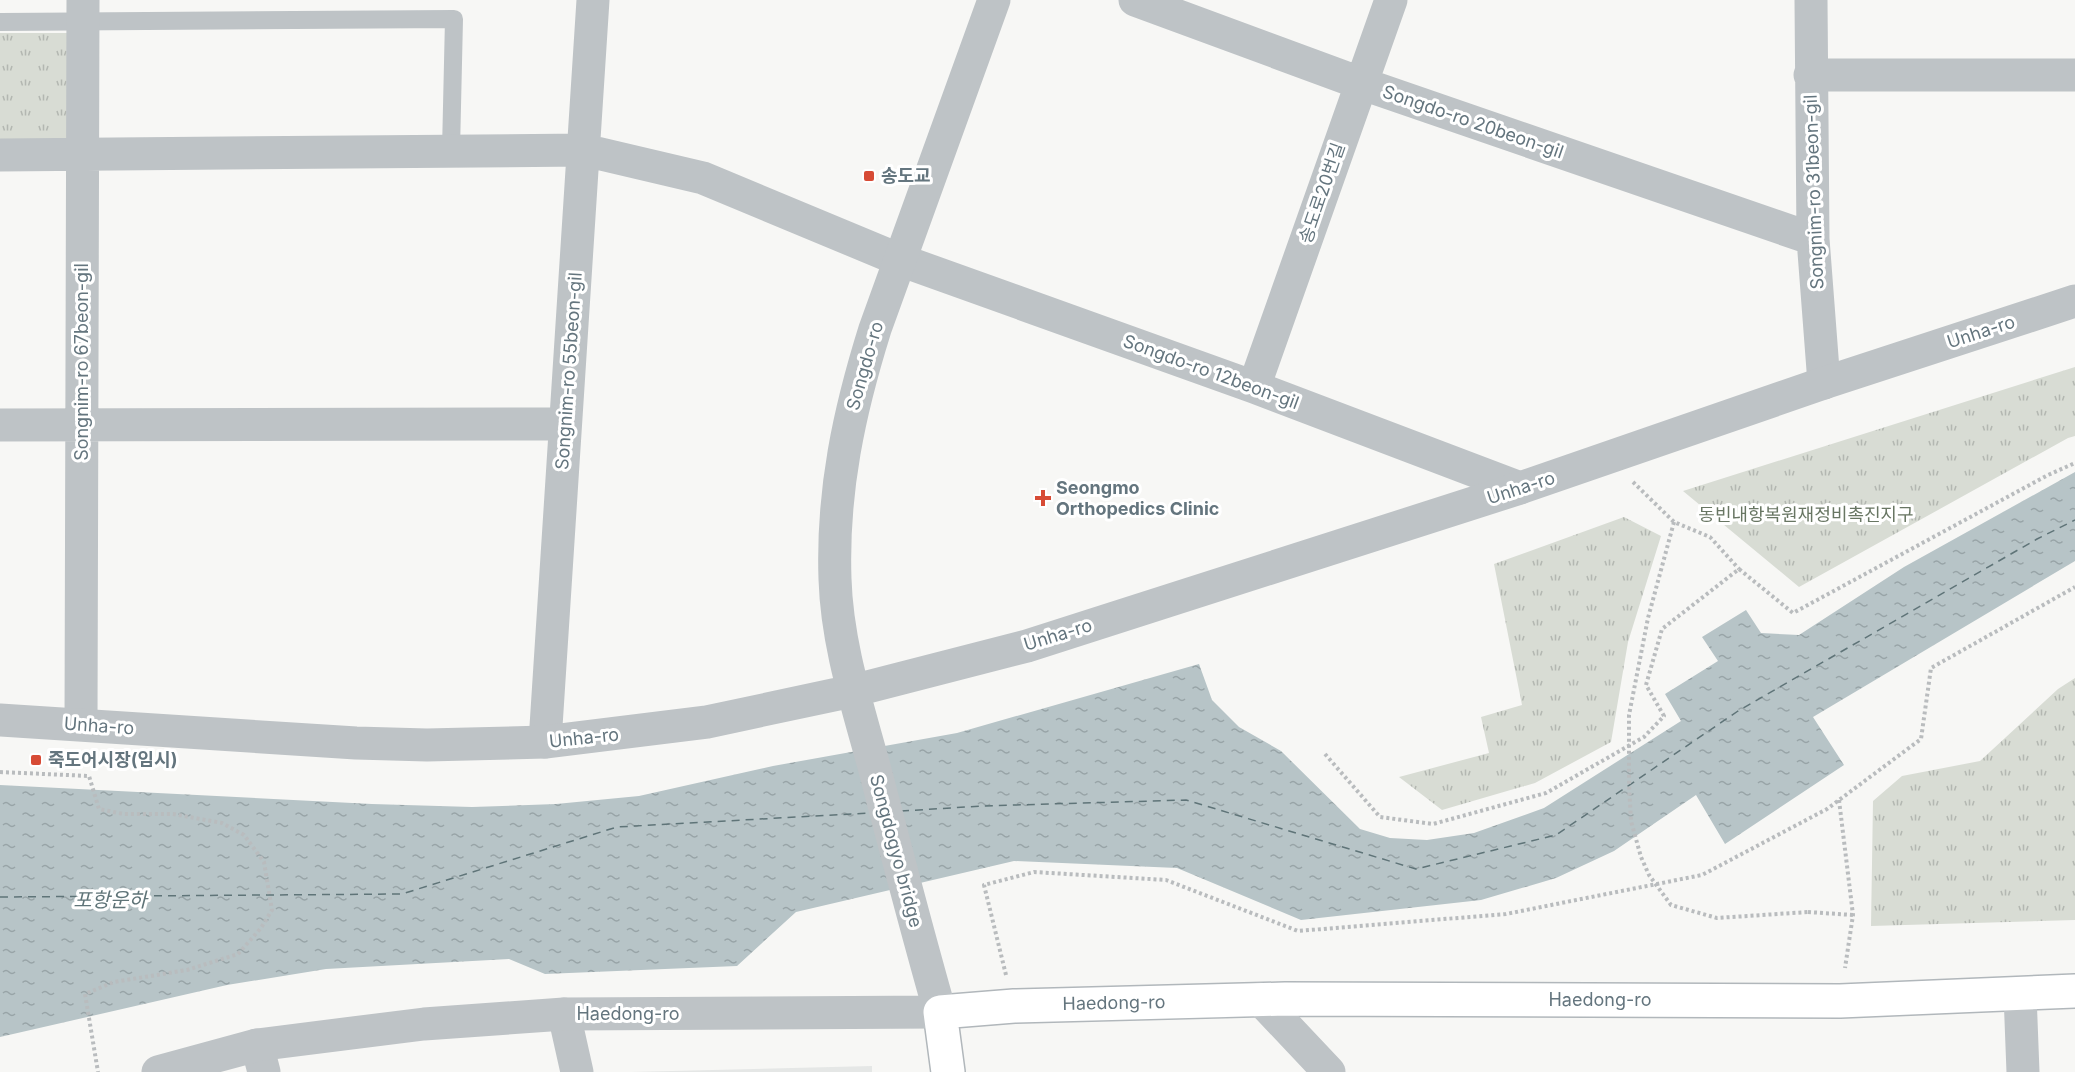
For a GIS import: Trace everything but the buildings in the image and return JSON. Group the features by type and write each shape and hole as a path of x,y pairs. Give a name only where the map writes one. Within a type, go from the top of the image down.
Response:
{"main road":[{"name":"Haedong-ro","path":"940,1012 1014,1006 1260,999 1840,1001 2075,991"},
{"path":"940,1012 948,1072"}],"street":[{"name":"Songnim-ro 55beon-gil","path":"545,742 593,0"},
{"name":"Songdo-ro","path":"869,747 852,691 841,635 835,581 835,530 846,432 875,329 994,0"},
{"name":"Songdo-ro 20beon-gil","path":"1135,0 1360,83 1813,239"},
{"name":"송도로20번길","path":"1254,387 1391,0"},
{"name":"Songnim-ro 31beon-gil","path":"1811,0 1813,239 1824,383"},
{"name":"Songnim-ro 67beon-gil","path":"81,724 83,11"},
{"path":"1810,75 2075,75"},
{"name":"Songdo-ro 12beon-gil","path":"0,155 584,150 703,178 900,260 1254,387 1520,488"},
{"name":"Unha-ro","path":"0,720 356,743 437,745 545,742 707,722 852,691 1027,646 1609,459 1824,383 2075,301"},
{"path":"0,425 565,424"},
{"name":"Songdogyo bridge","path":"869,747 940,1012"},
{"path":"2020,994 2023,1072"},
{"path":"1260,999 1329,1072"},
{"name":"Haedong-ro","path":"158,1072 260,1058 424,1024 564,1014 940,1012"},
{"path":"564,1014 577,1072"}],"lane":[{"path":"0,22 83,11 454,19 451,150"}],"path":[{"path":"1609,459 1674,522 1710,537 1739,569 1793,613 2048,475 2075,463"},
{"path":"1674,522 1648,618 1629,715 1631,821 1641,857 1650,875 1671,904 1717,918 1809,912 1853,915"},
{"path":"1325,754 1380,817 1433,824 1546,793 1644,737 1664,716 1646,685 1662,629 1739,569"},
{"path":"1014,1006 984,885 1034,872 1166,880 1298,931 1506,914 1702,875 1827,809 1921,739 1931,668 2075,586"},
{"path":"0,772 89,776 99,809 123,814 173,814 222,823 244,835 264,862 272,910 261,928 238,954 187,970 114,982 85,994 98,1072"},
{"path":"1839,800 1853,915 1840,1001"}],"shaded area":[{"path":"872,1066 872,1072 631,1072"}],"green space":[{"path":"0,33 70,33 68,144 0,144"},
{"name":"동빈내항복원재정비촉진지구","path":"2075,367 2075,436 1799,587 1683,491"},
{"name":"동빈내항복원재정비촉진지구","path":"1624,517 1661,536 1628,642 1611,742 1535,783 1442,810 1399,777 1489,753 1481,717 1522,705 1494,564"},
{"path":"2075,678 2075,920 1871,926 1873,801 1902,776 1980,761 2058,689"}],"water":[{"name":"포항운하","path":"2075,472 2075,561 1813,717 1844,765 1725,844 1696,795 1614,851 1556,878 1481,900 1301,920 1177,868 1014,861 796,912 737,966 545,974 509,959 326,969 227,985 0,1037 0,785 472,807 556,804 639,796 773,766 957,733 1199,664 1212,700 1239,727 1281,751 1360,829 1390,838 1427,840 1474,833 1544,808 1681,721 1665,694 1718,661 1702,637 1746,610 1761,633 1799,635 1904,567"}],"ferry route":[{"path":"901,811 981,806 1186,800 1416,869 1556,835 1738,711 2037,539 2075,520"},
{"path":"0,897 402,894 617,827 869,813"}],"place":[{"name":"송도교","path":"869,176"},
{"name":"Seongmo Orthopedics Clinic","path":"1043,498"},
{"name":"죽도어시장(임시)","path":"36,760"}]}
